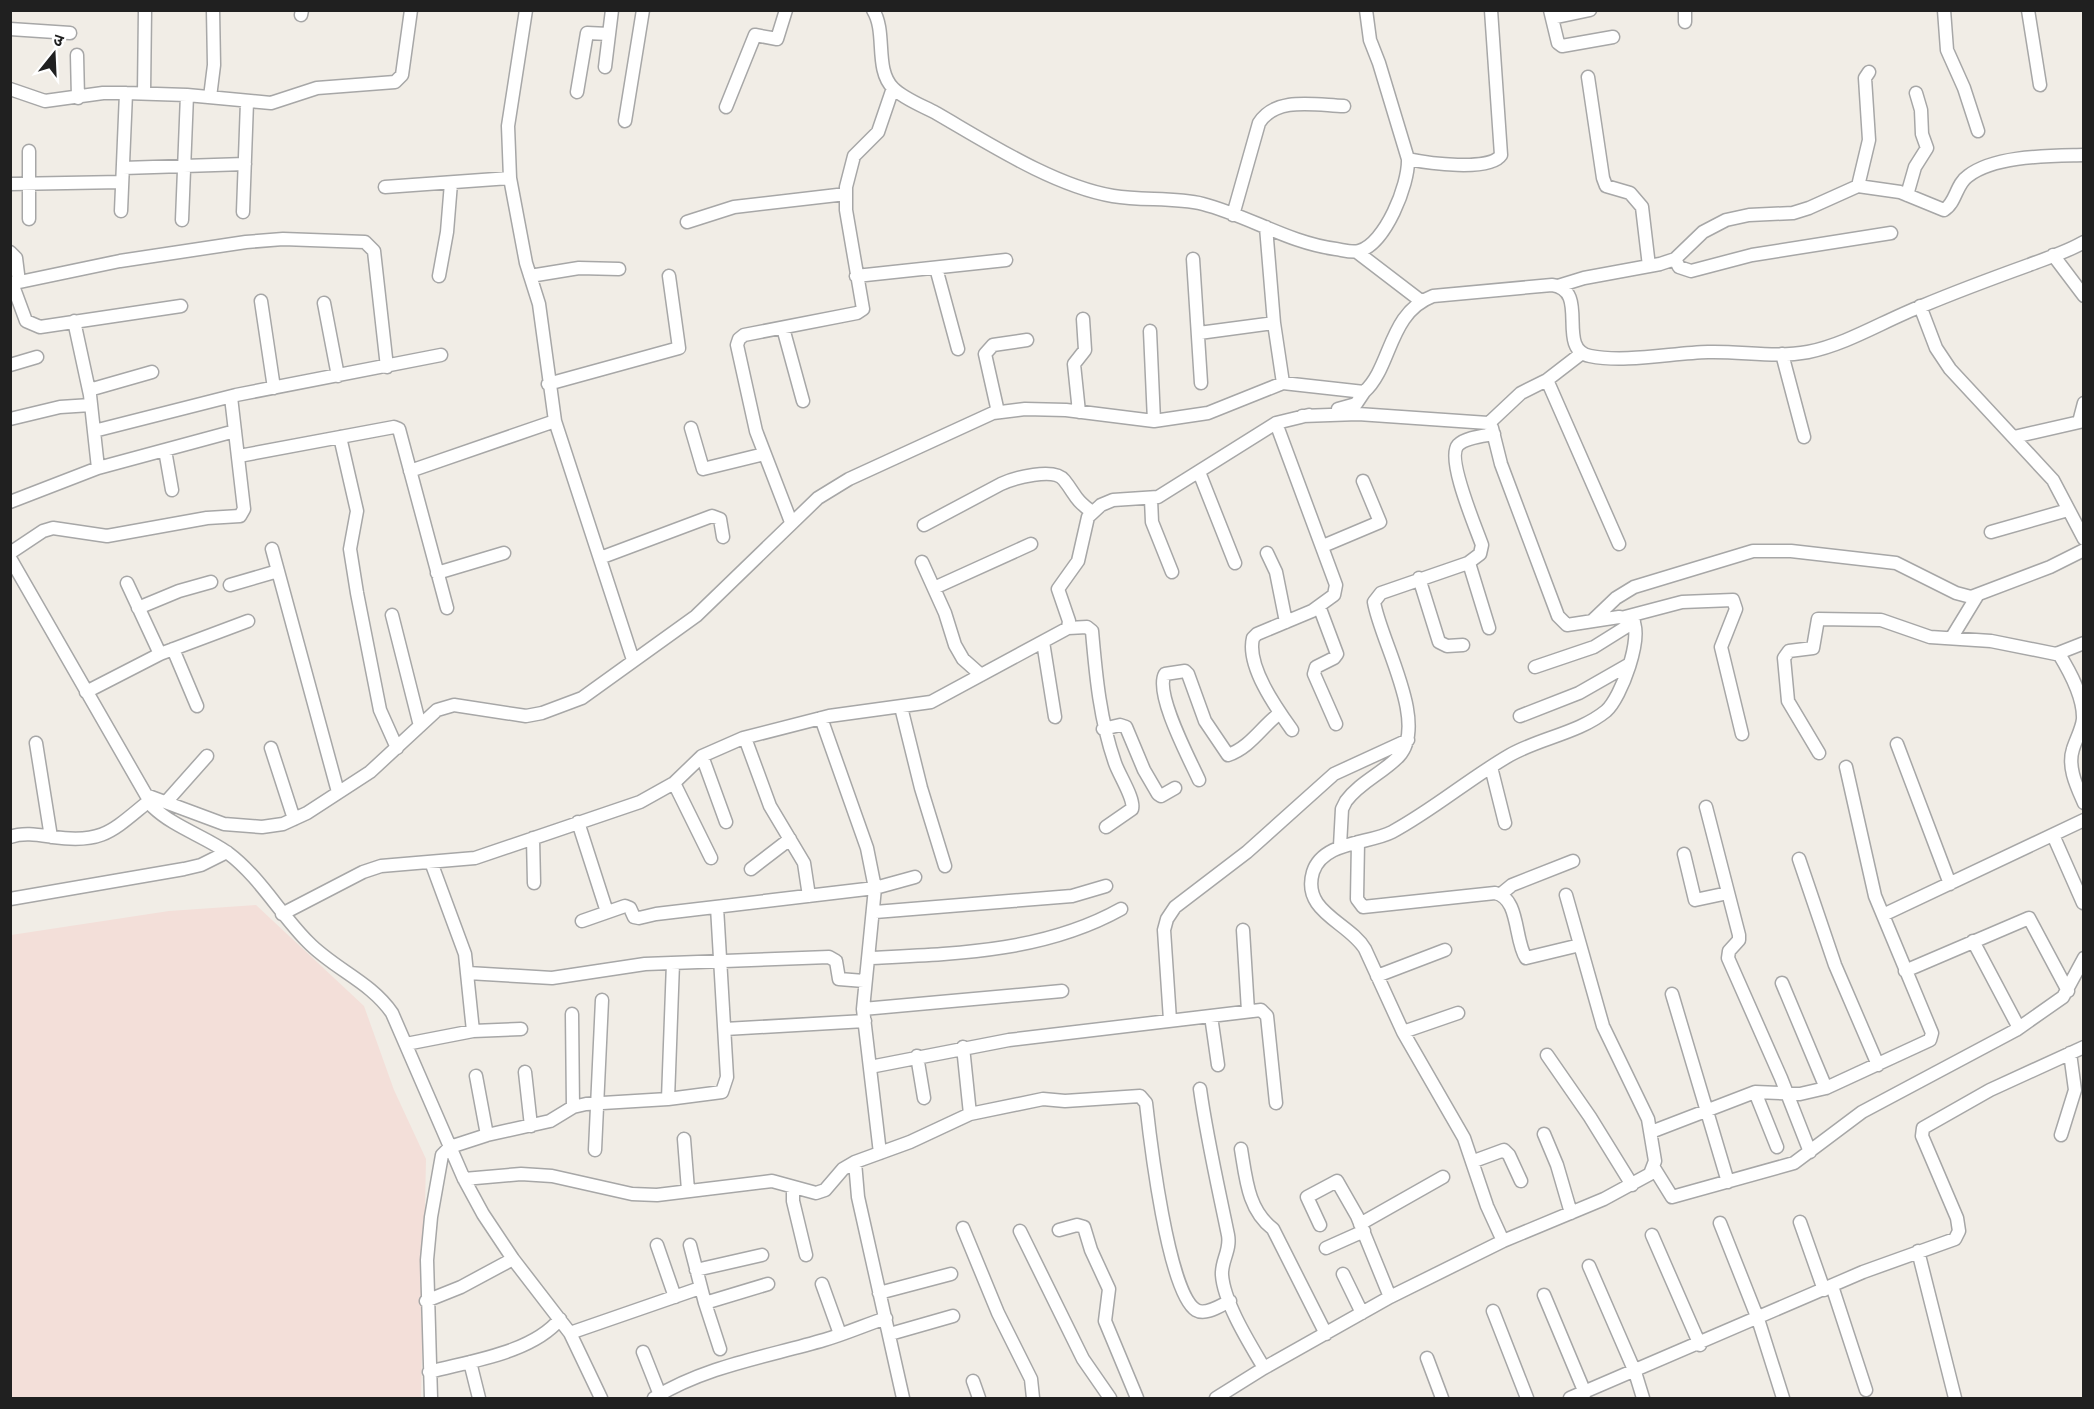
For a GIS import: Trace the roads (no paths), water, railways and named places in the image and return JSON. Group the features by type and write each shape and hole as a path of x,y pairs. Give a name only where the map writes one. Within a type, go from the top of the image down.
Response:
{"street":[{"path":"144,93 145,10"},
{"path":"210,97 214,64 213,10"},
{"path":"10,88 45,101 103,93 144,93 187,94 271,104 317,88 395,82 402,75 411,10"},
{"path":"526,10 508,126 510,178 530,276 539,304 548,384 555,422 633,660"},
{"path":"605,67 612,10"},
{"path":"625,121 643,10"},
{"path":"726,107 755,35 777,39 786,10"},
{"path":"873,10 880,24 884,67 893,88 1009,156 1077,186 1112,196 1204,204 1308,245 1357,252 1421,301"},
{"path":"1357,252 1370,246 1391,216 1407,179 1408,159 1370,40 1366,10"},
{"path":"1408,159 1443,165 1492,162 1501,154 1491,10"},
{"path":"1590,10 1551,14 1558,43 1562,46 1613,37"},
{"path":"1944,10 1947,50 1964,88 1978,131"},
{"path":"2028,10 2040,85"},
{"path":"10,29 70,33"},
{"path":"577,92 587,33 609,34"},
{"path":"77,55 78,98"},
{"path":"1858,186 1869,140 1865,78 1869,72"},
{"path":"1588,77 1603,178 1606,186 1630,193 1642,207 1649,266"},
{"path":"791,522 756,431 737,345 739,339 744,335 861,312 863,302 856,276 846,194 854,156 878,132 893,88"},
{"path":"121,211 126,93"},
{"path":"1907,195 1915,167 1927,148 1922,135 1921,110 1916,93"},
{"path":"183,220 187,94"},
{"path":"243,212 247,102"},
{"path":"1233,215 1259,123 1265,113 1274,107 1286,105 1344,105"},
{"path":"29,151 29,219"},
{"path":"1068,628 1069,621 1058,590 1078,561 1085,523 1092,512 1113,500 1151,499 1199,472 1276,423 1356,404 1371,382 1400,324 1421,301 1433,296 1558,286 1584,278 1649,266 1675,259 1703,232 1726,220 1809,208 1858,186 1881,188 1907,195 1944,210 1950,205 1963,180 1982,169 2024,158 2084,155"},
{"path":"123,168 245,164"},
{"path":"385,187 510,178"},
{"path":"10,184 122,182"},
{"path":"439,276 447,232 451,183"},
{"path":"687,222 734,207 846,194"},
{"path":"1266,227 1274,323 1283,383"},
{"path":"1675,259 1683,270 1691,271 1752,255 1891,233"},
{"path":"14,283 142,257 246,242 283,239 365,242 371,245 374,251 387,367"},
{"path":"1340,846 1342,810 1346,801 1399,756 1408,740 1408,717 1389,644 1374,602 1381,592 1469,562 1480,554 1482,545 1456,468 1455,451 1465,440 1491,428 1521,393 1547,380 1582,353 1608,358 1711,352 1782,354 1825,348 1920,306 2084,242"},
{"path":"10,252 16,258 14,283 26,321 32,325 40,327 181,306"},
{"path":"2053,255 2084,296"},
{"path":"1193,259 1201,384"},
{"path":"856,276 1006,260"},
{"path":"530,276 579,268 619,269"},
{"path":"936,268 958,349"},
{"path":"548,384 679,348 669,276"},
{"path":"1558,286 1570,295 1573,334 1582,353"},
{"path":"261,301 274,388"},
{"path":"324,303 338,376"},
{"path":"1920,306 1936,348 1950,369 2053,480 2084,539"},
{"path":"1079,412 1074,363 1085,350 1083,319"},
{"path":"74,321 92,405 98,468"},
{"path":"1199,333 1274,323"},
{"path":"783,327 803,401"},
{"path":"1150,331 1154,421"},
{"path":"998,412 985,354 993,345 1027,340"},
{"path":"1782,354 1804,437"},
{"path":"94,431 231,396 441,355"},
{"path":"10,365 37,357"},
{"path":"89,390 152,372"},
{"path":"1547,380 1619,544"},
{"path":"10,837 88,840 102,836 147,798 167,801 184,811 224,824 262,827 294,819 370,772 437,710 454,705 508,715 542,713 582,698 696,616 818,498 849,479 998,412 1025,409 1079,412 1154,421 1208,413 1283,383 1364,392"},
{"path":"231,396 244,509 240,516 207,518 107,536 53,528 43,531 11,560 147,798 164,817 227,852 252,875 282,914 329,961 371,988 383,1000 406,1044 464,1179 483,1214 513,1259 570,1333 601,1398"},
{"path":"2014,437 2081,422 2084,404"},
{"path":"10,419 60,407 92,405"},
{"path":"1302,416 1358,414 1491,428"},
{"path":"410,471 555,422"},
{"path":"1276,423 1323,546 1336,590 1319,606 1257,634 1252,643 1263,686 1292,730"},
{"path":"239,456 394,427 399,429 447,608"},
{"path":"1491,428 1501,464 1558,616 1567,625 1593,620 1630,619 1682,602 1733,600 1736,609 1721,647 1742,734"},
{"path":"691,429 703,469 764,454"},
{"path":"10,502 98,468 235,431"},
{"path":"340,437 357,511 350,549 357,592 380,710 397,748"},
{"path":"165,450 172,490"},
{"path":"1199,472 1235,563"},
{"path":"924,525 1007,481 1044,474 1057,474 1063,477 1073,496 1092,512"},
{"path":"1323,546 1380,522 1363,481"},
{"path":"1151,499 1152,522 1172,572"},
{"path":"1991,532 2068,510"},
{"path":"600,558 712,516 720,519 723,537"},
{"path":"934,588 1030,544"},
{"path":"272,549 338,792"},
{"path":"1593,620 1616,598 1634,587 1753,551 1791,551 1896,563 1956,593 1977,596 2084,550"},
{"path":"1267,553 1276,572 1286,622"},
{"path":"437,573 504,554"},
{"path":"922,562 959,652 981,675"},
{"path":"1469,562 1490,628"},
{"path":"230,585 278,571"},
{"path":"1419,578 1439,642 1447,646 1463,645"},
{"path":"138,608 179,591 210,582"},
{"path":"127,583 160,654"},
{"path":"1952,637 1977,596"},
{"path":"1319,606 1336,654 1316,667 1314,674 1336,724"},
{"path":"392,615 420,726"},
{"path":"1503,1241 1486,1202 1474,1161 1456,1123 1403,1032 1358,937 1317,906 1314,897 1314,872 1318,864 1340,846 1393,831 1491,767 1532,744 1590,721 1607,710 1623,685 1636,639 1630,619"},
{"path":"1535,668 1594,647 1630,619"},
{"path":"1819,753 1788,701 1784,658 1789,651 1813,648 1818,619 1881,620 1930,636 2011,644 2059,654 2084,644"},
{"path":"86,693 160,654 248,621"},
{"path":"282,914 363,872 381,866 475,858 654,796 674,783 702,756 745,738 821,718 931,702 1068,628 1087,627 1092,631 1103,729 1133,806 1106,827"},
{"path":"1043,642 1056,717"},
{"path":"173,649 197,706"},
{"path":"2059,654 2072,676 2083,711 2081,728 2071,757 2084,803"},
{"path":"1520,716 1579,693 1628,665"},
{"path":"1200,780 1171,717 1163,681 1165,674 1185,671 1188,674 1205,721 1228,755 1259,735 1262,726 1280,714"},
{"path":"901,707 921,788 945,866"},
{"path":"821,718 867,848 875,888 875,912 864,981 864,1015 880,1153"},
{"path":"1103,729 1120,725 1126,727 1144,770 1158,794 1161,796 1175,788"},
{"path":"745,738 770,806 804,863 809,896"},
{"path":"1170,1020 1164,930 1174,907 1247,852 1334,774 1408,740"},
{"path":"36,743 51,837"},
{"path":"1897,744 1950,884"},
{"path":"271,748 294,819"},
{"path":"167,801 207,756"},
{"path":"702,756 726,822"},
{"path":"1491,767 1505,824"},
{"path":"1651,1132 1755,1092 1800,1094 1826,1088 1926,1043 1931,1036 1883,915 1869,872 1846,767"},
{"path":"674,783 711,858"},
{"path":"1706,807 1739,935 1739,940 1728,951 1728,958 1810,1152"},
{"path":"1883,915 2084,820"},
{"path":"578,822 607,912"},
{"path":"2053,835 2083,903"},
{"path":"533,838 534,883"},
{"path":"751,869 790,839"},
{"path":"1358,842 1357,899 1363,907 1487,893 1502,894 1509,901 1526,958 1580,945"},
{"path":"10,899 184,869 201,865 227,852"},
{"path":"1684,854 1695,900 1728,893"},
{"path":"1798,859 1835,965 1878,1065"},
{"path":"1502,894 1512,885 1573,861"},
{"path":"431,862 459,932 468,973 473,1031"},
{"path":"582,921 625,906 630,908 634,917 639,918 875,888 915,877"},
{"path":"875,912 1072,896 1106,886"},
{"path":"1216,1398 1264,1368 1390,1297 1503,1241 1571,1213 1632,1185 1650,1174 1655,1161 1648,1119 1603,1026 1566,895"},
{"path":"430,1398 426,1301 431,1217 441,1161 450,1147 487,1135 550,1121 573,1107 722,1092 727,1077 717,907"},
{"path":"868,958 1009,947 1066,934 1100,921 1121,909"},
{"path":"1905,971 2029,918 2068,991"},
{"path":"1243,930 1248,1011"},
{"path":"1973,941 2019,1028"},
{"path":"1377,976 1445,950"},
{"path":"468,973 552,978 610,967 829,957 836,961 839,979 864,981"},
{"path":"1654,1168 1672,1197 1794,1163 1873,1106 1932,1077 2019,1028 2068,991 2084,958"},
{"path":"668,1099 673,963"},
{"path":"1782,983 1826,1088"},
{"path":"725,1029 1062,991"},
{"path":"1672,994 1728,1182"},
{"path":"595,1150 602,1000"},
{"path":"870,1067 963,1047 1261,1010 1267,1016 1276,1103"},
{"path":"1403,1032 1458,1013"},
{"path":"572,1014 573,1107"},
{"path":"1211,1016 1218,1065"},
{"path":"406,1044 473,1031 521,1029"},
{"path":"963,1047 970,1114"},
{"path":"1570,1398 1700,1345 1828,1288 1918,1251 1955,1239 1959,1231 1923,1136 1923,1128 1990,1090 2084,1047"},
{"path":"2061,1135 2074,1090 2070,1053"},
{"path":"1548,1055 1632,1185"},
{"path":"917,1056 924,1098"},
{"path":"525,1072 531,1126"},
{"path":"476,1076 487,1135"},
{"path":"1200,1089 1211,1162 1228,1237 1228,1252 1221,1273 1232,1306 1264,1368"},
{"path":"1755,1092 1777,1147"},
{"path":"464,1179 521,1174 552,1176 632,1194 657,1195 772,1181 816,1193 825,1190 843,1169 855,1162 970,1114 1043,1099 1065,1101 1135,1096 1143,1099 1161,1214 1182,1284 1191,1305 1198,1312 1232,1306"},
{"path":"1544,1134 1557,1166 1571,1213"},
{"path":"684,1138 688,1190"},
{"path":"1241,1149 1254,1208 1265,1224 1273,1230 1326,1334"},
{"path":"1474,1161 1504,1150 1509,1155 1521,1181"},
{"path":"855,1162 858,1197 903,1398"},
{"path":"1326,1248 1443,1177"},
{"path":"1320,1225 1307,1197 1336,1181 1362,1228 1390,1297"},
{"path":"793,1187 793,1201 806,1255"},
{"path":"1800,1221 1866,1390"},
{"path":"1720,1223 1758,1319 1783,1398"},
{"path":"1059,1230 1077,1225 1084,1227 1091,1250 1109,1289 1105,1321 1137,1398"},
{"path":"963,1228 998,1313 1031,1379 1033,1398"},
{"path":"1020,1231 1083,1359 1110,1398"},
{"path":"1652,1235 1700,1345"},
{"path":"657,1245 675,1297"},
{"path":"690,1245 700,1288 720,1349"},
{"path":"1918,1251 1955,1398"},
{"path":"696,1270 762,1256"},
{"path":"426,1301 461,1287 513,1259"},
{"path":"1589,1266 1635,1372 1643,1398"},
{"path":"1343,1274 1362,1313"},
{"path":"879,1293 951,1275"},
{"path":"705,1303 768,1284"},
{"path":"822,1284 840,1334"},
{"path":"570,1333 700,1288"},
{"path":"1544,1295 1584,1393"},
{"path":"1492,1311 1527,1398"},
{"path":"890,1334 953,1316"},
{"path":"643,1352 657,1397 725,1366 840,1334 886,1318"},
{"path":"429,1372 470,1362 539,1339 560,1319"},
{"path":"1427,1358 1442,1398"},
{"path":"470,1362 479,1398"},
{"path":"974,1381 979,1398"}]}
